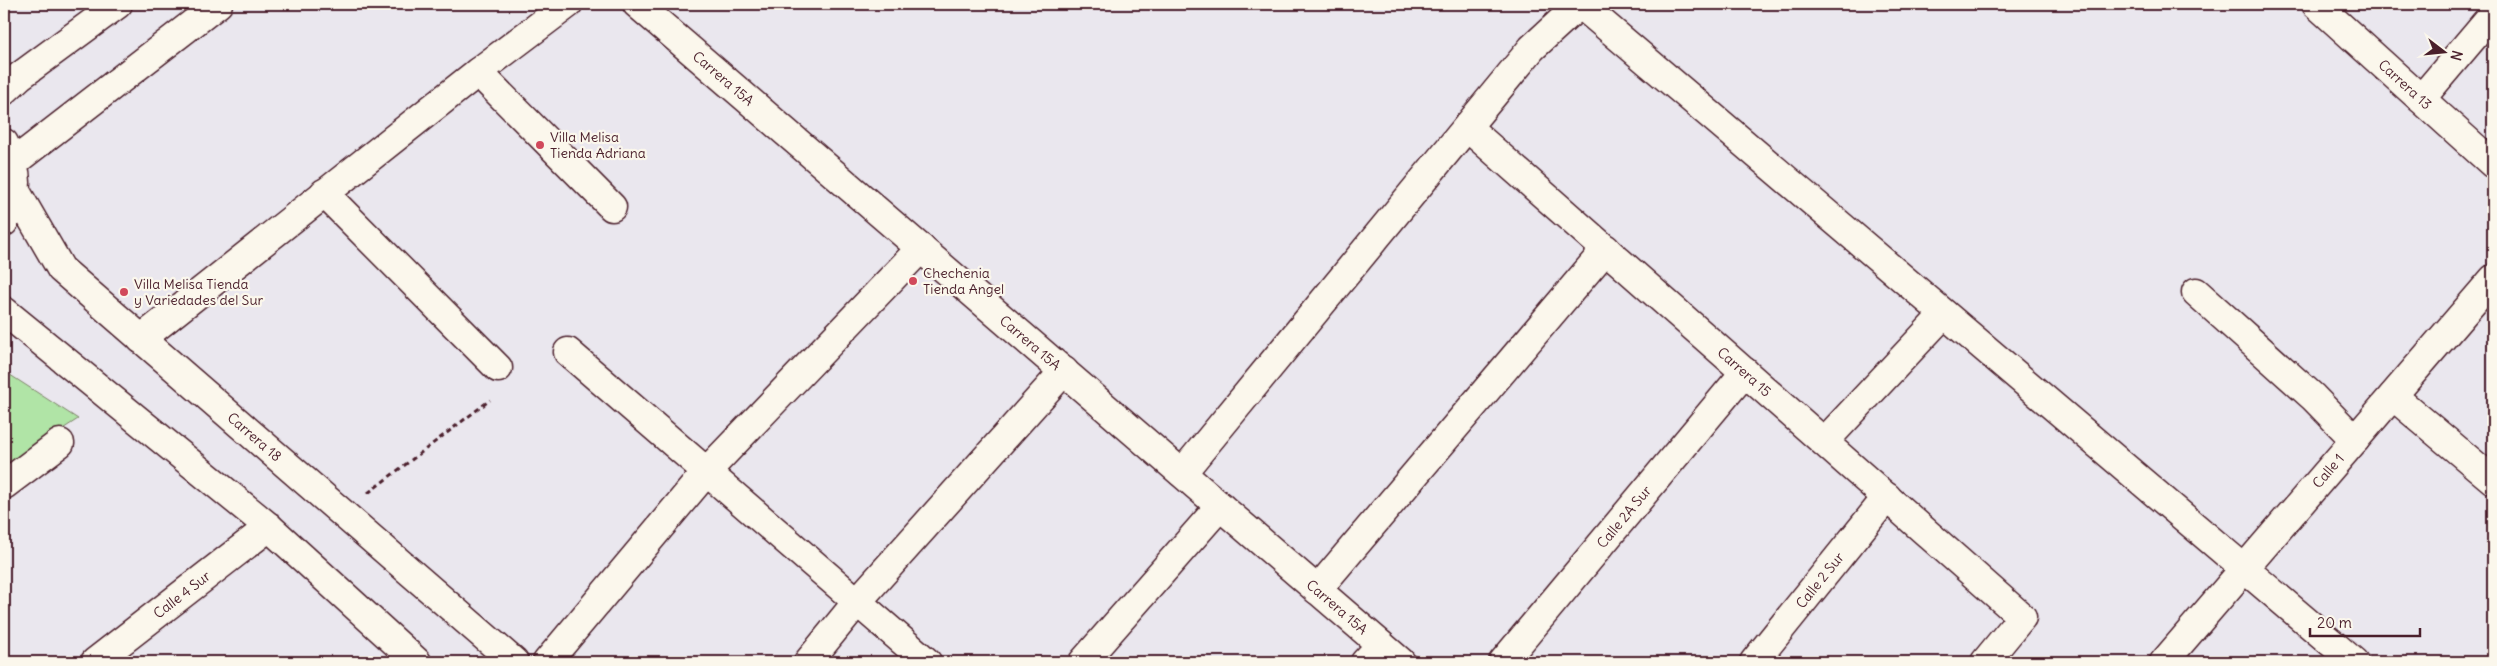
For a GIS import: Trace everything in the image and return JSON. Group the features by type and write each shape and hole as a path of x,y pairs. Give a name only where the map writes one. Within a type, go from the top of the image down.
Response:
{"street":[{"path":"4,91 20,76 118,4"},
{"path":"4,222 16,193 9,153 218,4"},
{"path":"141,339 478,72 568,4"},
{"name":"Carrera 15A","path":"637,4 1317,590 1382,657"},
{"path":"1182,473 1532,48 1580,4 2354,662"},
{"name":"Carrera 13","path":"2316,4 2493,164"},
{"path":"2421,99 2493,14"},
{"path":"478,72 612,208"},
{"name":"Carrera 15","path":"1467,126 2022,617 1985,662"},
{"name":"Carrera 18","path":"16,193 61,269 514,662"},
{"path":"324,193 498,368"},
{"path":"548,662 707,472 921,248"},
{"path":"1317,590 1606,249"},
{"name":"Calle 1","path":"2164,662 2493,279"},
{"path":"2196,292 2312,397 2355,440"},
{"path":"4,312 269,528 417,662"},
{"path":"1824,442 1944,314"},
{"path":"568,352 927,662"},
{"path":"808,662 857,602 1064,371"},
{"name":"Calle 2A Sur","path":"1503,662 1745,372"},
{"path":"2392,396 2493,480"},
{"path":"4,485 60,443"},
{"name":"Calle 2 Sur","path":"1754,662 1887,497"},
{"path":"1083,662 1220,506"},
{"name":"Calle 4 Sur","path":"96,662 269,528"}],"path":[{"path":"341,513 485,405 497,391 498,368"}],"green space":[{"path":"4,371 78,419 4,467"}],"place":[{"name":"Villa Melisa Tienda Adriana","path":"540,145"},
{"name":"Chechenia Tienda Angel","path":"913,281"},
{"name":"Villa Melisa Tienda y Variedades del Sur","path":"124,292"}]}
